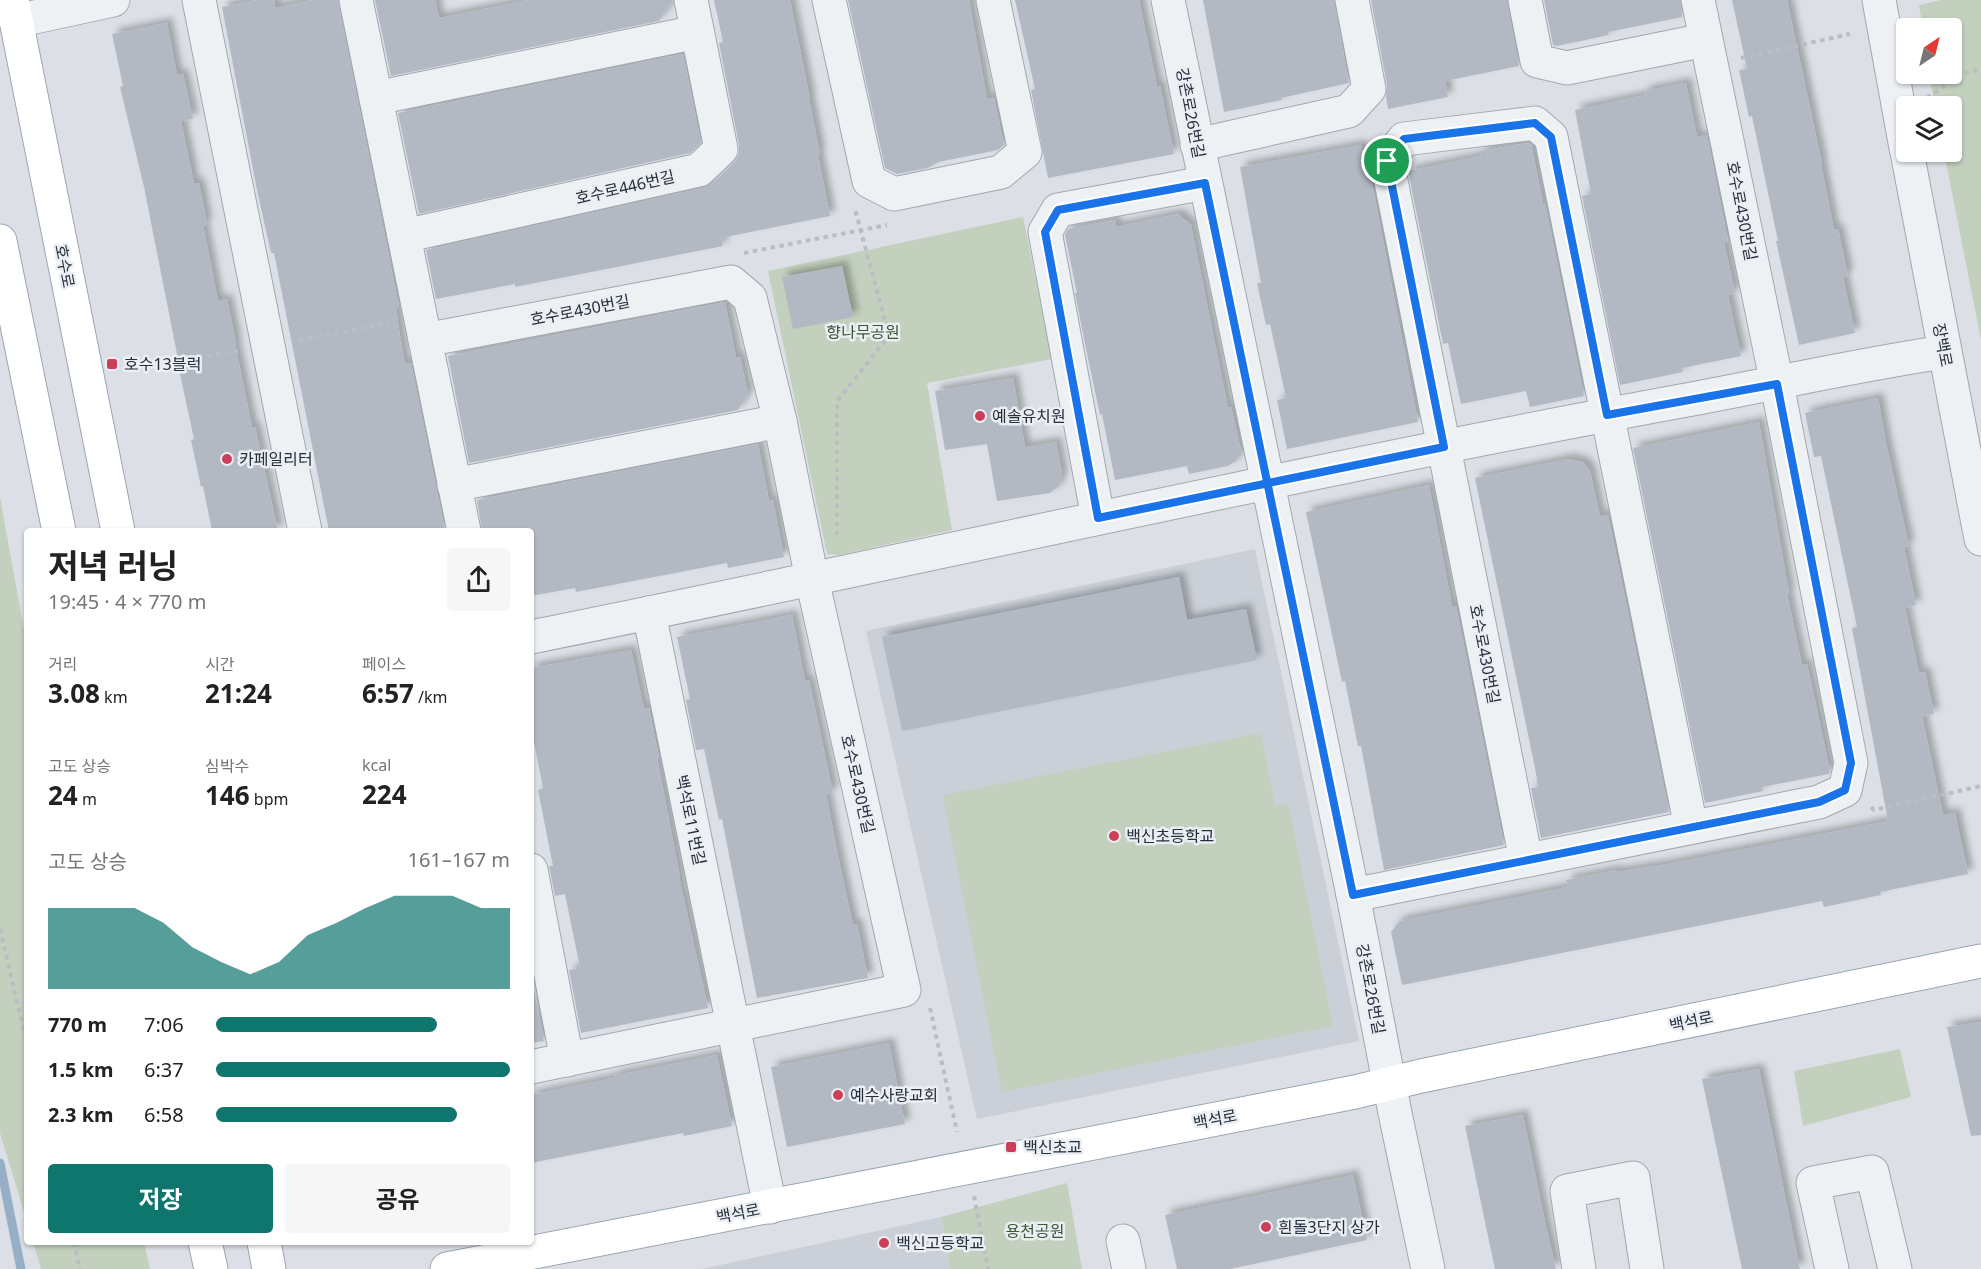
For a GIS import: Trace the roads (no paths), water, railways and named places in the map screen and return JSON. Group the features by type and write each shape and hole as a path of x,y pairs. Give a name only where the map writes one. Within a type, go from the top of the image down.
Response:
{"main road":[{"name":"호수로","path":"14,10 117,528"},
{"path":"0,241 58,528"},
{"name":"백석로","path":"447,1269 1390,1084 1981,961"},
{"path":"206,1245 211,1269"},
{"path":"265,1245 269,1269"}],"street":[{"path":"14,10 113,0"},
{"path":"199,0 304,528"},
{"path":"356,0 463,528"},
{"name":"호수로446번길","path":"404,236 699,170 722,149 691,0"},
{"path":"829,0 862,194 894,194 1001,172 1025,152 993,0"},
{"name":"강촌로26번길","path":"1168,0 1428,1269"},
{"path":"1197,145 1349,111 1369,89 1352,0"},
{"path":"1525,0 1537,61 1567,68 1706,40 1698,0"},
{"name":"장백로","path":"1879,0 1897,96"},
{"path":"376,98 698,32"},
{"name":"호수로430번길","path":"1691,827 1819,802 1845,790 1851,763 1777,384 1706,40"},
{"name":"호수로430번길","path":"1526,860 1387,161 1404,139 1535,123 1551,137 1607,415"},
{"name":"장백로","path":"1909,162 1981,539"},
{"path":"1098,518 1045,232 1058,210 1205,183"},
{"name":"호수로430번길","path":"425,340 731,282 750,298 780,421 812,579 904,990 734,1026"},
{"path":"534,636 1266,482 1944,352"},
{"path":"1353,895 1691,827 1607,415"},
{"path":"454,485 780,421"},
{"name":"백석로11번길","path":"649,613 770,1207"},
{"path":"534,886 567,1060"},
{"path":"534,1066 734,1026"},
{"path":"1832,1269 1813,1183 1872,1172 1895,1269"},
{"path":"1579,1269 1567,1191 1633,1178 1647,1269"}],"waterway":[{"path":"0,1163 21,1269"}],"place":[{"name":"호수13블럭","path":"112,364"},
{"name":"예솔유치원","path":"980,416"},
{"name":"카페일리터","path":"227,459"},
{"name":"백신초등학교","path":"1114,836"},
{"name":"예수사랑교회","path":"838,1095"},
{"name":"백신초교","path":"1011,1147"},
{"name":"흰돌3단지 상가","path":"1266,1227"},
{"name":"백신고등학교","path":"884,1243"}],"park label":[{"name":"향나무공원","path":"863,332"},
{"name":"용천공원","path":"1035,1231"}]}
